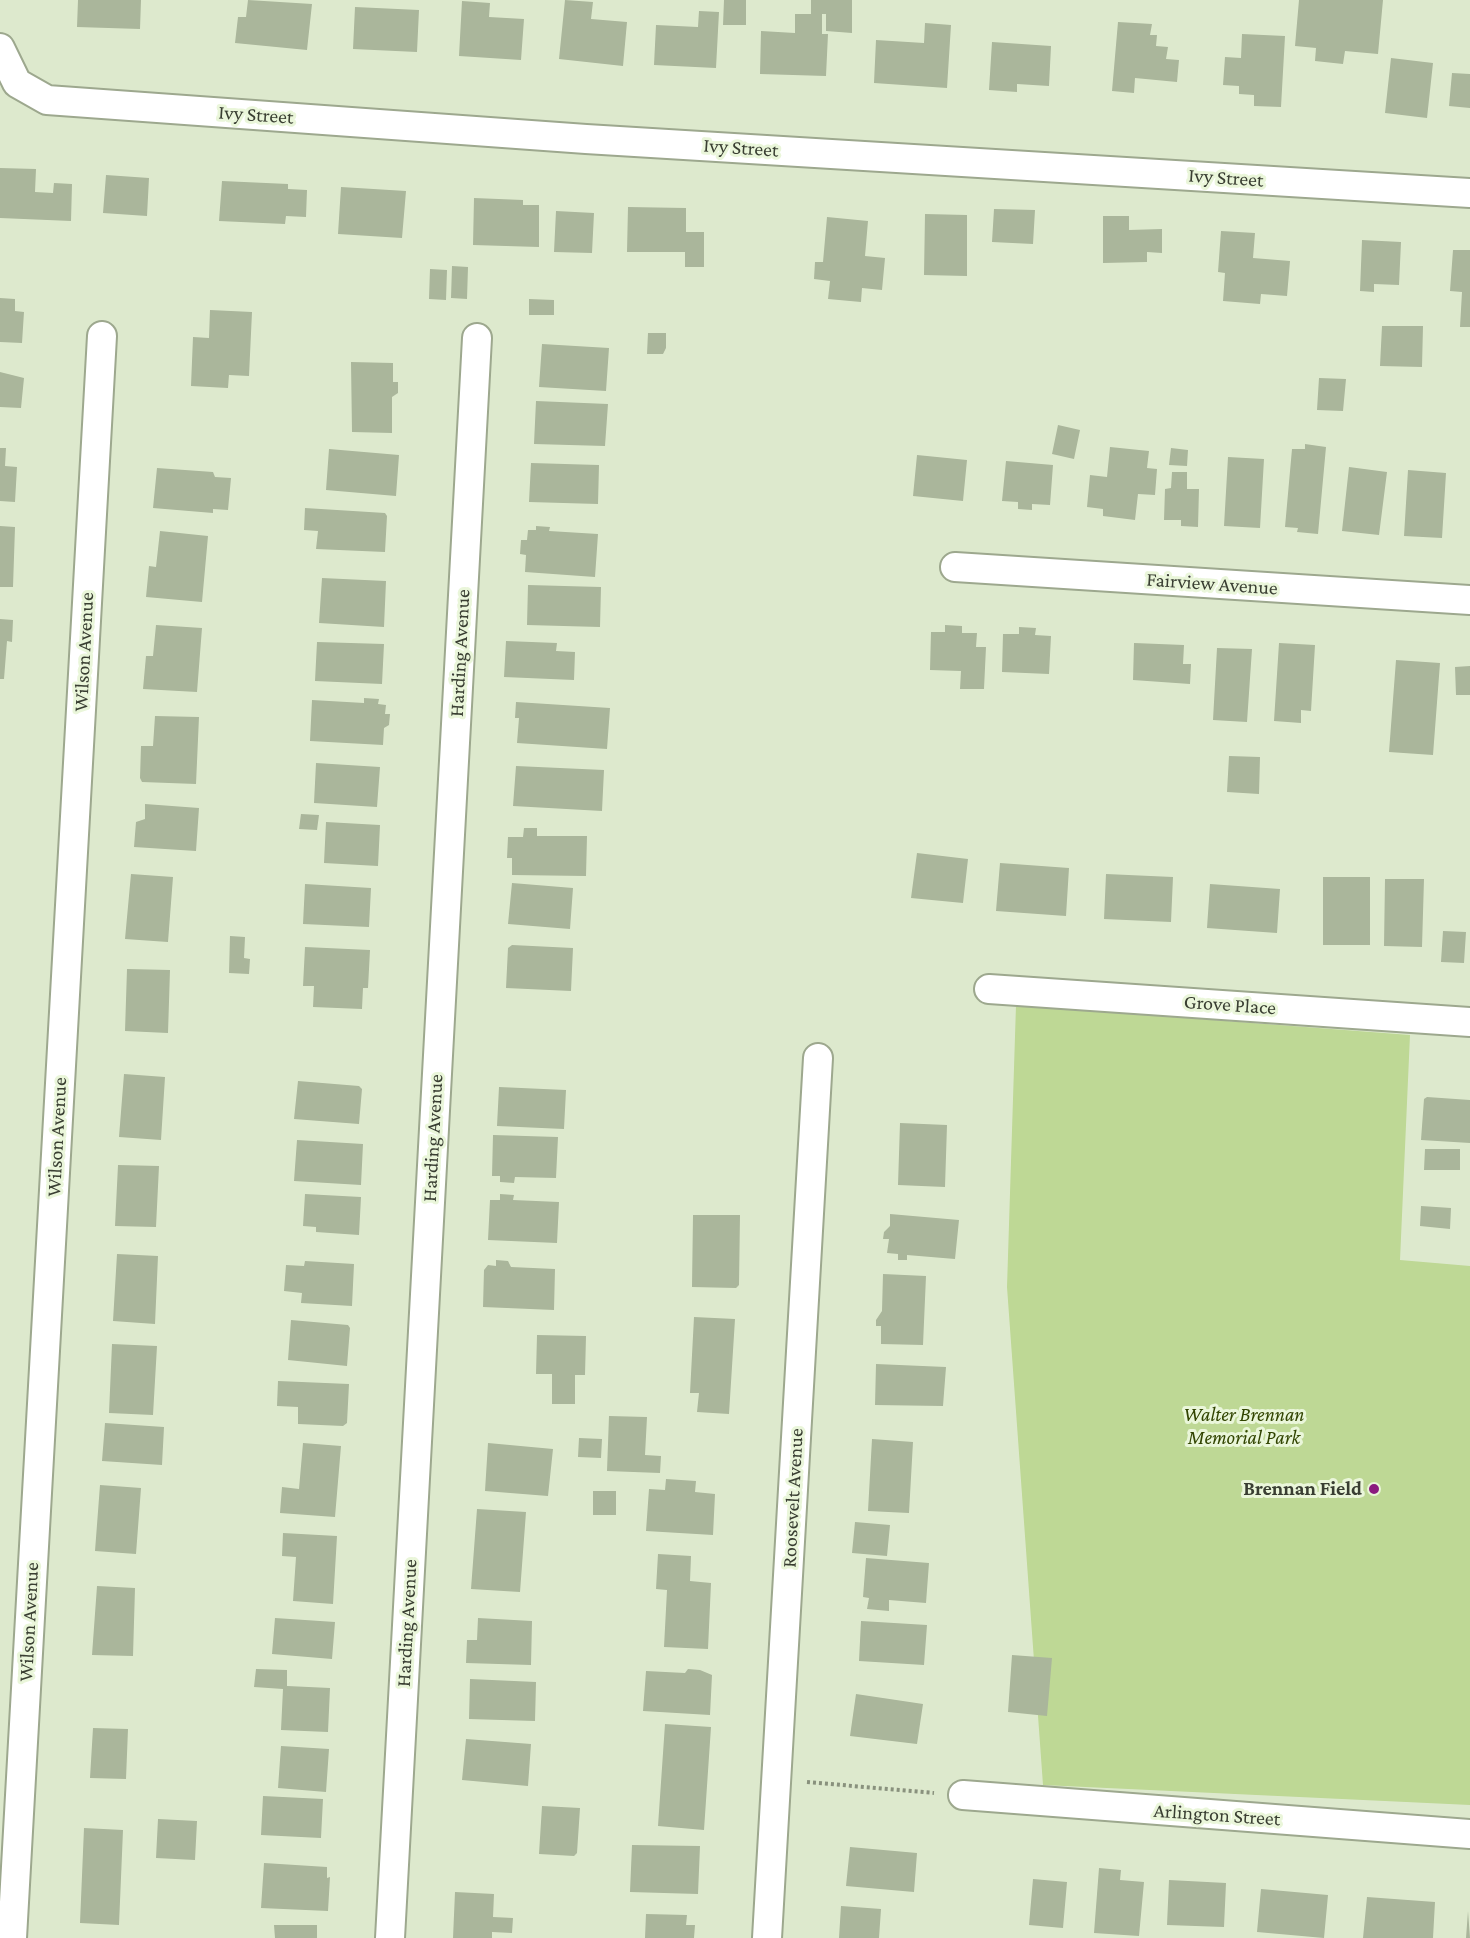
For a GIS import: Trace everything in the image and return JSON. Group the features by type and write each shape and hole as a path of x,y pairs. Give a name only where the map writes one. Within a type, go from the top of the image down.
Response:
{"street":[{"name":"Ivy Street","path":"0,48 17,83 47,100 586,139 1470,193"},
{"name":"Wilson Avenue","path":"12,1938 102,336"},
{"name":"Harding Avenue","path":"390,1938 477,338"},
{"name":"Fairview Avenue","path":"955,567 1470,600"},
{"name":"Grove Place","path":"989,989 1470,1022"},
{"name":"Roosevelt Avenue","path":"767,1938 819,1058"},
{"name":"Arlington Street","path":"963,1796 1470,1834"}],"path":[{"path":"777,1779 963,1796"}],"green space":[{"name":"Walter Brennan Memorial Park","path":"1016,1005 1410,1035 1400,1260 1470,1266 1470,1805 1043,1785 1007,1287"}],"building":[{"path":"78,0 141,0 140,29 77,27"},
{"path":"248,0 312,4 307,50 235,43 238,17 246,17"},
{"path":"565,0 593,2 591,19 627,22 623,66 559,59"},
{"path":"724,0 746,0 746,25 723,25"},
{"path":"811,0 852,0 852,33 826,31 826,14 822,14 822,34 828,34 826,76 760,74 761,31 795,33 795,14 811,14"},
{"path":"1299,0 1383,0 1378,54 1345,51 1343,64 1315,61 1316,48 1295,46"},
{"path":"462,1 490,3 489,17 524,19 521,60 459,56"},
{"path":"355,7 419,10 417,52 353,49"},
{"path":"699,11 719,12 716,68 654,65 656,25 698,27"},
{"path":"1118,22 1152,24 1150,35 1157,35 1156,46 1168,47 1166,59 1179,60 1177,82 1135,78 1134,93 1112,91"},
{"path":"925,23 951,25 947,88 874,83 876,40 924,43"},
{"path":"1242,34 1285,36 1281,107 1254,106 1254,95 1239,94 1239,86 1223,85 1225,57 1241,58"},
{"path":"992,42 1051,46 1049,86 1017,84 1017,92 989,90"},
{"path":"1391,58 1433,63 1427,118 1385,113"},
{"path":"1452,73 1470,74 1470,108 1449,106"},
{"path":"0,168 36,169 35,192 53,193 54,183 72,184 71,221 0,218"},
{"path":"106,175 149,178 147,216 103,213"},
{"path":"222,181 288,184 288,189 307,190 306,217 286,216 285,224 219,221"},
{"path":"341,187 406,191 402,238 338,234"},
{"path":"474,198 523,200 523,205 539,205 539,247 473,245"},
{"path":"628,207 686,208 686,232 704,232 704,267 685,267 685,252 627,252"},
{"path":"994,209 1035,210 1033,244 992,242"},
{"path":"556,211 594,213 592,253 554,252"},
{"path":"925,214 967,215 967,276 924,275"},
{"path":"1103,216 1129,216 1129,230 1162,229 1162,253 1147,252 1147,262 1103,263"},
{"path":"827,217 868,221 865,256 885,258 882,290 862,288 861,302 828,299 830,281 814,279 815,262 823,262"},
{"path":"1221,231 1255,233 1253,258 1290,261 1287,296 1261,294 1260,304 1223,301 1225,273 1218,272"},
{"path":"1362,240 1401,242 1399,285 1374,284 1374,292 1360,291"},
{"path":"1453,250 1470,250 1470,327 1460,327 1462,292 1450,291"},
{"path":"452,266 468,267 467,299 451,298"},
{"path":"430,269 447,270 446,300 429,299"},
{"path":"0,298 15,299 15,311 24,312 22,343 0,342"},
{"path":"529,299 554,300 554,315 529,315"},
{"path":"210,310 252,312 249,376 229,375 228,388 191,386 193,337 209,338"},
{"path":"1382,326 1423,326 1422,367 1380,366"},
{"path":"648,333 666,333 666,348 663,354 647,354"},
{"path":"542,344 609,348 606,391 539,387"},
{"path":"351,362 393,363 393,382 398,382 398,393 392,397 392,433 352,432"},
{"path":"0,372 24,378 21,408 0,407"},
{"path":"1319,378 1346,379 1343,411 1317,410"},
{"path":"536,401 608,404 605,446 534,444"},
{"path":"1058,425 1080,430 1074,459 1052,454"},
{"path":"1305,444 1326,447 1318,534 1297,532 1298,528 1285,527 1292,449 1305,449"},
{"path":"1110,447 1149,451 1147,468 1157,469 1155,495 1138,494 1135,520 1103,516 1103,509 1087,507 1090,475 1107,477"},
{"path":"0,448 6,448 5,466 17,467 15,502 0,501"},
{"path":"1171,448 1188,450 1187,466 1169,465"},
{"path":"329,449 399,455 396,496 326,490"},
{"path":"917,455 967,460 963,501 913,496"},
{"path":"1228,457 1264,459 1260,528 1224,526"},
{"path":"1006,461 1053,465 1050,505 1032,504 1032,510 1018,509 1018,502 1002,501"},
{"path":"531,463 599,465 598,504 529,502"},
{"path":"1349,467 1387,472 1379,535 1342,531"},
{"path":"157,468 213,472 215,477 231,478 228,510 213,509 213,513 153,508"},
{"path":"1408,470 1446,473 1442,538 1404,536"},
{"path":"1172,472 1187,472 1187,489 1199,489 1198,527 1181,526 1181,520 1164,520 1165,489 1171,488"},
{"path":"305,508 385,513 387,516 385,552 316,549 318,531 304,530"},
{"path":"0,526 15,527 13,587 0,587"},
{"path":"536,526 550,527 549,531 598,534 595,577 525,572 526,555 520,554 521,540 527,540 528,530 536,530"},
{"path":"160,531 208,536 202,602 146,597 149,566 156,567"},
{"path":"322,578 386,581 384,627 319,623"},
{"path":"528,585 601,587 600,627 527,625"},
{"path":"0,619 13,620 12,642 7,641 4,679 0,679"},
{"path":"156,625 202,628 197,692 143,689 146,656 153,656"},
{"path":"945,625 962,626 962,633 977,633 976,647 986,647 984,689 960,689 961,671 930,670 931,632 945,632"},
{"path":"1019,627 1036,628 1035,635 1051,636 1049,674 1002,672 1003,634 1019,634"},
{"path":"506,641 557,643 556,651 575,652 574,680 504,677"},
{"path":"317,642 384,644 382,684 315,681"},
{"path":"1134,643 1184,645 1183,664 1191,664 1190,684 1133,680"},
{"path":"1279,643 1315,645 1311,711 1301,710 1301,723 1274,721"},
{"path":"1217,648 1252,649 1247,722 1213,720"},
{"path":"1396,660 1440,663 1433,755 1389,752"},
{"path":"1470,666 1470,695 1456,695 1455,667"},
{"path":"364,698 379,699 378,704 386,705 385,714 390,714 389,725 384,728 383,745 310,741 312,700 364,703"},
{"path":"516,702 610,708 607,749 517,743 519,718 515,718"},
{"path":"155,716 199,717 196,784 142,782 140,778 141,746 153,746"},
{"path":"1229,756 1260,757 1259,794 1227,792"},
{"path":"316,763 380,767 377,807 314,803"},
{"path":"516,766 604,770 602,811 513,806"},
{"path":"145,804 199,808 196,851 134,847 136,822 145,819"},
{"path":"301,814 319,815 317,830 299,829"},
{"path":"326,822 380,825 378,866 324,863"},
{"path":"524,828 537,828 537,836 587,836 586,876 512,875 512,858 507,858 508,837 523,837"},
{"path":"917,853 968,859 963,903 911,898"},
{"path":"1000,863 1069,868 1066,916 996,911"},
{"path":"131,874 173,877 168,942 125,939"},
{"path":"1106,874 1173,877 1171,922 1104,919"},
{"path":"1323,877 1370,877 1370,945 1323,945"},
{"path":"1385,879 1424,879 1422,947 1384,946"},
{"path":"512,883 573,888 570,929 508,924"},
{"path":"305,884 371,888 369,927 303,924"},
{"path":"1210,884 1280,889 1277,933 1207,928"},
{"path":"1443,931 1466,932 1464,963 1441,962"},
{"path":"230,936 245,937 244,958 250,959 249,974 229,973"},
{"path":"512,945 573,948 571,991 506,988 508,948"},
{"path":"305,947 370,950 368,988 363,988 362,1009 313,1007 314,986 303,986"},
{"path":"127,969 170,970 168,1033 125,1031"},
{"path":"124,1074 165,1077 161,1140 119,1137"},
{"path":"298,1081 359,1086 362,1089 359,1124 294,1119"},
{"path":"499,1087 566,1090 564,1129 497,1126"},
{"path":"1427,1097 1470,1100 1470,1143 1421,1140 1424,1099"},
{"path":"900,1123 947,1125 945,1187 898,1185"},
{"path":"493,1135 558,1137 556,1178 515,1177 514,1183 500,1182 500,1176 492,1176"},
{"path":"297,1140 363,1144 361,1185 294,1181"},
{"path":"1425,1149 1460,1149 1460,1170 1424,1170"},
{"path":"118,1165 159,1166 156,1227 115,1226"},
{"path":"305,1194 361,1197 359,1235 316,1232 316,1227 303,1226"},
{"path":"500,1194 514,1195 513,1200 559,1202 557,1243 488,1240 490,1200 500,1200"},
{"path":"1421,1206 1451,1208 1450,1229 1420,1226"},
{"path":"890,1214 959,1220 955,1259 907,1255 907,1260 898,1260 898,1254 887,1253 889,1239 883,1239 884,1232 890,1226"},
{"path":"693,1215 740,1215 739,1285 736,1288 692,1287"},
{"path":"117,1254 158,1256 155,1324 113,1321"},
{"path":"496,1260 508,1261 511,1267 555,1269 554,1310 483,1307 484,1270 488,1265 496,1266"},
{"path":"305,1261 354,1264 352,1306 301,1303 302,1293 284,1291 286,1265 304,1266"},
{"path":"883,1274 926,1276 923,1345 881,1344 881,1326 876,1326 876,1320 882,1311"},
{"path":"694,1317 735,1319 729,1414 697,1412 699,1393 690,1393"},
{"path":"291,1320 348,1325 350,1328 347,1366 288,1360"},
{"path":"537,1335 586,1336 585,1375 575,1375 575,1404 552,1404 552,1374 536,1374"},
{"path":"112,1344 157,1346 153,1415 109,1413"},
{"path":"876,1364 946,1367 943,1406 875,1405"},
{"path":"278,1381 349,1384 347,1423 343,1426 298,1424 298,1407 277,1406"},
{"path":"609,1416 647,1417 645,1455 661,1456 660,1473 607,1471"},
{"path":"105,1423 164,1427 162,1465 102,1461"},
{"path":"579,1438 602,1439 601,1458 578,1457"},
{"path":"872,1439 913,1442 909,1513 868,1511"},
{"path":"303,1443 341,1446 335,1517 280,1513 282,1487 299,1489"},
{"path":"488,1443 553,1449 548,1496 485,1491"},
{"path":"666,1479 696,1481 695,1492 715,1494 713,1535 646,1531 649,1489 665,1490"},
{"path":"100,1485 141,1488 136,1554 95,1551"},
{"path":"593,1491 616,1491 616,1515 593,1515"},
{"path":"477,1509 526,1512 520,1592 471,1589"},
{"path":"855,1522 890,1525 887,1556 852,1553"},
{"path":"283,1533 337,1536 333,1604 293,1601 296,1557 282,1556"},
{"path":"658,1554 691,1556 690,1581 711,1583 708,1649 664,1647 667,1590 656,1589"},
{"path":"866,1558 929,1563 926,1603 889,1600 889,1611 867,1609 869,1598 863,1597"},
{"path":"97,1586 135,1588 133,1656 92,1655"},
{"path":"275,1618 335,1622 332,1659 272,1654"},
{"path":"478,1618 532,1621 531,1665 466,1663 467,1640 477,1640"},
{"path":"861,1621 927,1625 924,1665 859,1661"},
{"path":"1012,1655 1052,1658 1047,1716 1008,1712"},
{"path":"256,1669 287,1670 287,1686 330,1688 328,1732 281,1730 283,1689 254,1687"},
{"path":"688,1669 700,1670 712,1675 710,1715 643,1711 646,1671 685,1673"},
{"path":"470,1679 536,1682 535,1721 469,1719"},
{"path":"856,1694 923,1704 917,1744 850,1736"},
{"path":"665,1724 711,1727 704,1830 658,1826"},
{"path":"93,1728 128,1729 126,1779 90,1778"},
{"path":"466,1739 531,1744 528,1786 462,1780"},
{"path":"281,1746 329,1749 326,1792 278,1788"},
{"path":"263,1796 323,1799 321,1838 261,1835"},
{"path":"542,1806 580,1808 577,1853 574,1856 539,1854"},
{"path":"158,1819 197,1821 195,1860 156,1858"},
{"path":"84,1828 123,1830 119,1925 80,1923"},
{"path":"632,1845 700,1846 698,1894 630,1892"},
{"path":"850,1847 917,1853 914,1892 846,1886"},
{"path":"264,1863 327,1867 327,1878 330,1877 328,1911 261,1908"},
{"path":"1099,1868 1121,1870 1120,1880 1144,1882 1139,1936 1094,1933"},
{"path":"1033,1879 1067,1882 1063,1928 1029,1925"},
{"path":"1169,1880 1226,1883 1224,1927 1167,1925"},
{"path":"1261,1889 1328,1895 1324,1938 1257,1932"},
{"path":"455,1892 494,1894 493,1917 513,1918 512,1933 492,1932 492,1938 453,1938"},
{"path":"1367,1897 1435,1902 1433,1938 1363,1938"},
{"path":"841,1906 881,1909 879,1938 839,1938"},
{"path":"1468,1911 1470,1938 1466,1938"},
{"path":"646,1914 687,1915 686,1925 695,1925 694,1938 645,1938"},
{"path":"274,1925 317,1925 317,1938 275,1938"}],"place":[{"name":"Brennan Field","path":"1374,1489"}]}
